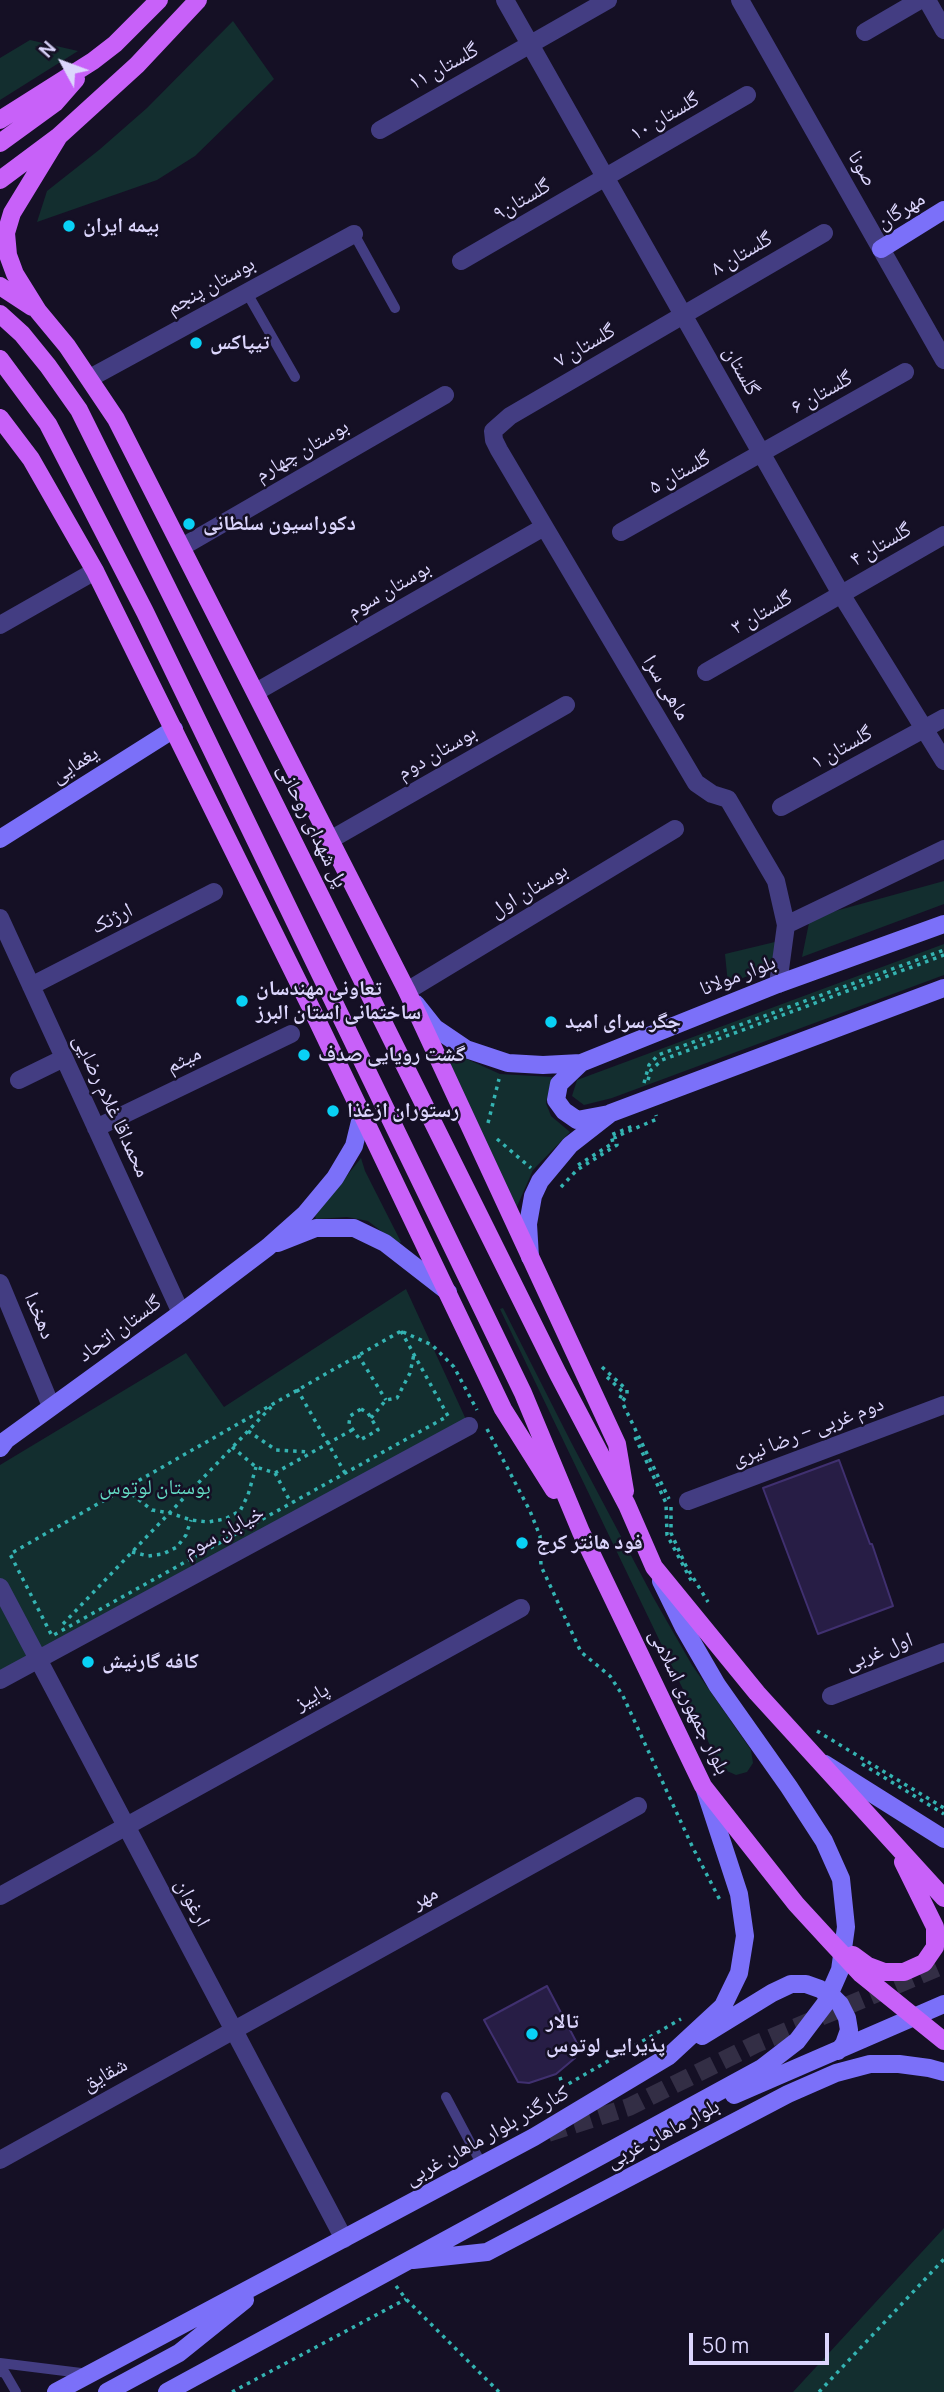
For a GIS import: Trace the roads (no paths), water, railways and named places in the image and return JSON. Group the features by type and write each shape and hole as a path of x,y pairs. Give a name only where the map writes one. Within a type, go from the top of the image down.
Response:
{"main road":[{"path":"0,120 93,61 115,44 159,0"},
{"path":"0,180 59,136 137,65 198,0"},
{"path":"0,143 55,103 93,61"},
{"path":"59,136 12,214 6,233 8,255 15,274 37,311 90,378 116,419 407,991 617,1444 627,1505"},
{"name":"مهرگان","path":"881,249 944,211"},
{"path":"0,286 37,311"},
{"name":"پل شهدای روحانی","path":"0,314 22,334 48,366 85,423 558,1374"},
{"name":"بلوار جمهوری اسلامی","path":"0,359 48,424 145,612 523,1394 581,1532 703,1786 796,1904 861,1974 944,2041"},
{"path":"2,424 38,470 95,571 362,1113 503,1409 581,1532"},
{"name":"یغمایی","path":"0,839 174,729"},
{"name":"بلوار مولانا","path":"407,991 435,1028 466,1049 508,1063 581,1063 778,984 944,924"},
{"path":"581,1063 559,1084 556,1100 564,1111 577,1119 611,1113 944,988"},
{"path":"268,1247 306,1214 335,1178 354,1146 362,1113"},
{"path":"530,1259 528,1223 533,1196 540,1181 570,1145 611,1113"},
{"path":"268,1247 316,1228 354,1228 385,1243 448,1292"},
{"name":"گلستان اتحاد","path":"0,1448 6,1440 51,1406 268,1247"},
{"name":"بلوار جمهوری اسلامی","path":"558,1374 627,1505 654,1567 757,1693 944,1898"},
{"path":"644,2133 762,2068 797,2041 825,2004 840,1970 846,1927 841,1879 824,1841 717,1685 684,1628 654,1567"},
{"path":"818,1759 944,1839"},
{"name":"کنارگذر بلوار ماهان غربی","path":"56,2392 534,2137 668,2056 723,2006 738,1973 745,1936 739,1894 703,1786"},
{"path":"796,1904 852,1955 868,1966 884,1972 904,1972 924,1964 935,1947 935,1927 892,1842"},
{"path":"668,2056 772,1993 791,1984 806,1984 820,1989 840,2004 847,2018 849,2031 844,2044 826,2065 788,2094"},
{"path":"644,2133 944,2004"},
{"name":"بلوار ماهان غربی","path":"406,2261 487,2252 788,2094 836,2073 870,2064 909,2065 944,2072"},
{"name":"بلوار ماهان غربی","path":"167,2392 644,2133"},
{"path":"107,2392 178,2353 284,2269"}],"street":[{"name":"گلستان","path":"505,0 841,594 944,761"},
{"name":"گلستان ۱۱","path":"380,130 608,0"},
{"name":"صونا","path":"740,0 944,360"},
{"path":"865,32 920,0"},
{"path":"927,0 944,30"},
{"name":"گلستان ۱۰","path":"606,177 747,95"},
{"name":"گلستان۹","path":"461,261 606,177"},
{"name":"گلستان ۸","path":"684,315 824,233"},
{"name":"بوستان پنجم","path":"90,378 354,234"},
{"name":"گلستان ۷","path":"510,416 684,315"},
{"name":"گلستان ۶","path":"761,453 905,372"},
{"name":"بوستان چهارم","path":"182,547 445,395"},
{"name":"ماهی سرا","path":"510,416 493,431 494,440 696,783 712,794 729,799 776,881 786,925 778,984"},
{"name":"گلستان ۵","path":"621,532 761,453"},
{"name":"بوستان سوم","path":"256,692 544,527"},
{"name":"گلستان ۴","path":"841,594 944,535"},
{"path":"0,625 95,571"},
{"name":"گلستان ۳","path":"705,672 841,594"},
{"name":"بوستان دوم","path":"330,840 566,705"},
{"name":"گلستان ۱","path":"782,807 944,718"},
{"name":"بوستان اول","path":"407,991 675,829"},
{"path":"786,925 944,849"},
{"name":"ارژنک","path":"31,986 214,892"},
{"name":"محمداقا غلام رضایی","path":"0,918 5,940 31,986 181,1313"},
{"name":"میثم","path":"96,1128 291,1034"},
{"path":"19,1080 64,1058"},
{"name":"دهخدا","path":"0,1283 51,1406"},
{"name":"دوم غربی -- رضا نیری","path":"688,1501 944,1405"},
{"name":"خیابان سوم","path":"0,1680 469,1426"},
{"name":"ارغوان","path":"0,1587 344,2239"},
{"name":"پاییز","path":"0,1896 521,1608"},
{"name":"اول غربی","path":"831,1696 944,1652"},
{"name":"مهر","path":"233,2030 638,1806"},
{"name":"شقایق","path":"0,2160 233,2030"}],"lane":[{"path":"354,234 395,308"},
{"path":"247,293 295,377"},
{"path":"446,2097 482,2165"},
{"path":"1,2371 92,2374"},
{"path":"1,2371 16,2392"}],"tunnel":[{"path":"548,2133 629,2107 756,2044 944,1965"}],"place":[{"name":"بیمه ایران","path":"69,226"},
{"name":"تیپاکس","path":"196,343"},
{"name":"دکوراسیون سلطانی","path":"189,524"},
{"name":"تعاونی مهندسان ساختمانی استان البرز","path":"242,1001"},
{"name":"جگر سرای امید","path":"551,1022"},
{"name":"گشت رویایی صدف","path":"304,1055"},
{"name":"رستوران ازغذا","path":"333,1111"},
{"name":"فود هانتر کرج","path":"522,1543"},
{"name":"کافه گارنیش","path":"88,1662"},
{"name":"تالار پذیرایی لوتوس","path":"532,2034"}],"park label":[{"name":"بوستان لوتوس","path":"155,1488"}]}
